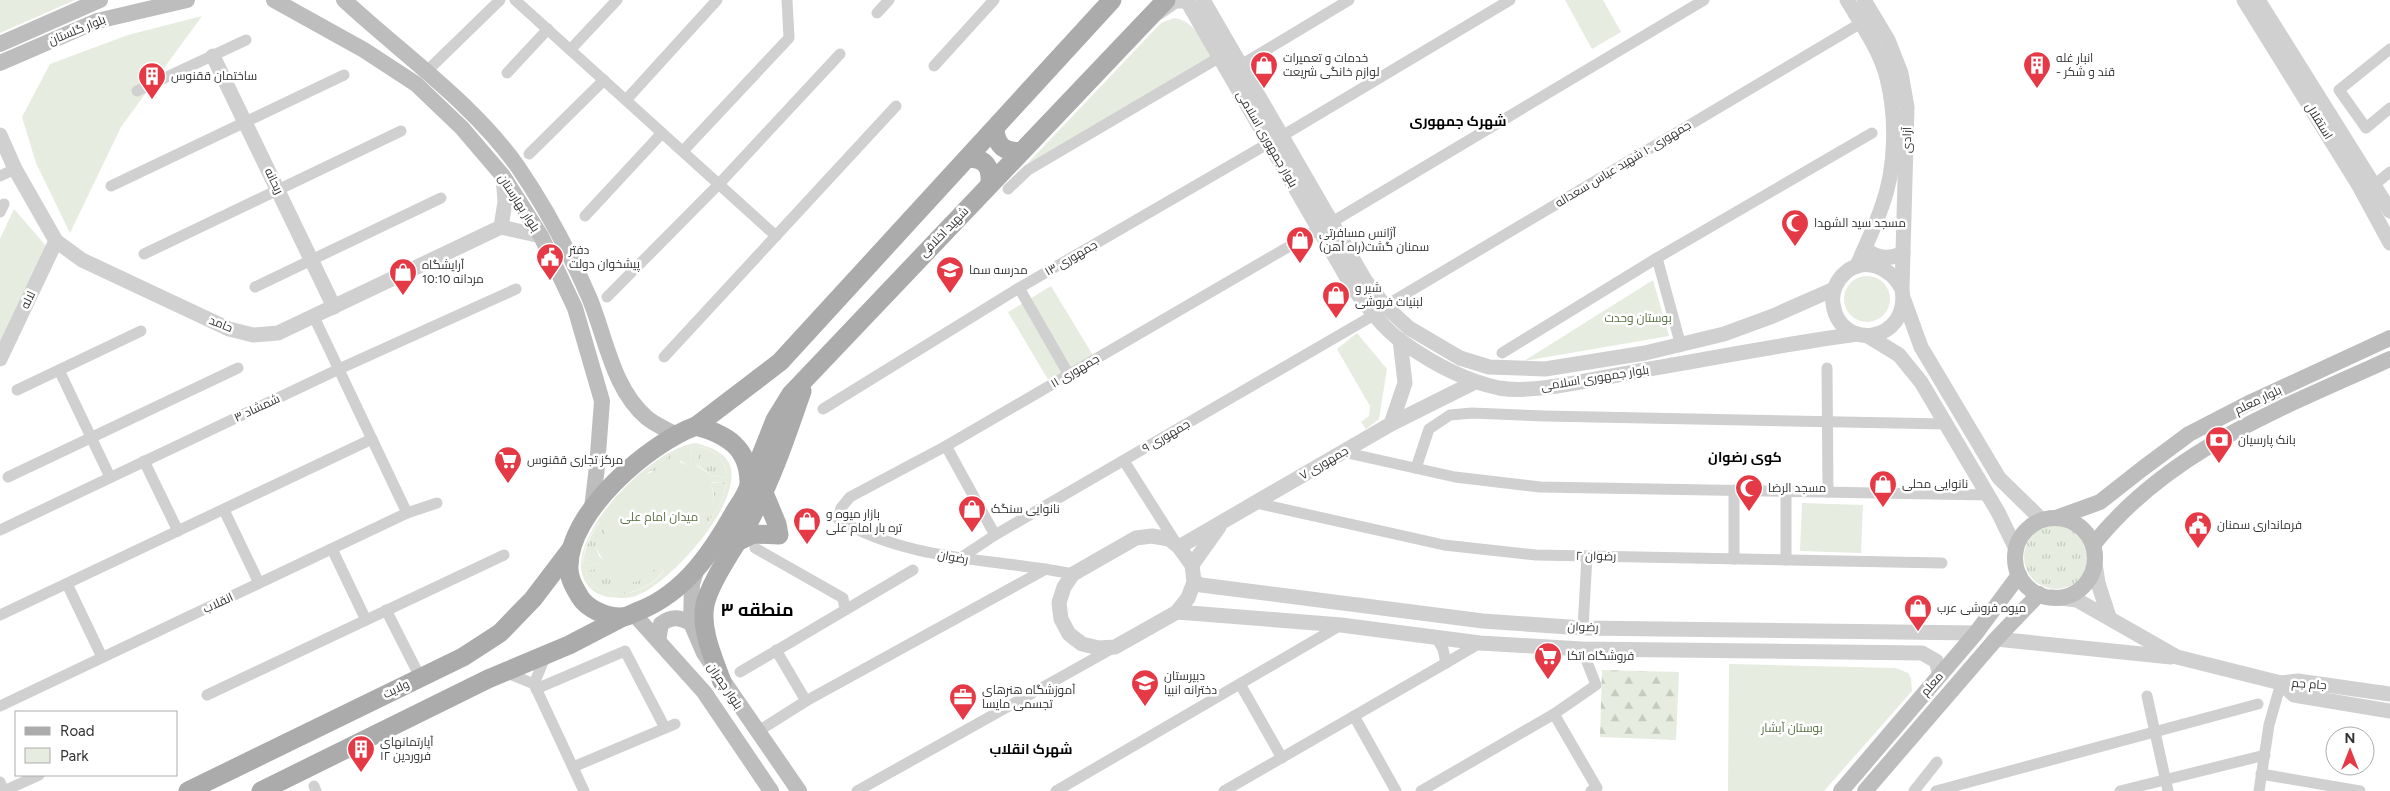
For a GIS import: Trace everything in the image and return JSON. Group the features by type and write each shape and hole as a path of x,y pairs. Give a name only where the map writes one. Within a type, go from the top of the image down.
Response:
{"main road":[{"name":"بلوار گلستان","path":"0,44 100,0"},
{"name":"بلوار گلستان","path":"0,62 97,21 186,0"},
{"name":"بلوار بهارستان","path":"274,0 364,50 416,84 462,128 503,176 541,236 575,308 602,401 592,508"},
{"name":"بلوار بهارستان","path":"344,0 379,33 427,71 474,117 517,166 556,227 589,298 612,364 628,396 648,418 676,435"},
{"path":"628,615 598,612 582,601 572,584 568,565 573,546 592,508 632,466 658,446 696,426 780,362 995,130 1112,0"},
{"name":"شهید اخلاقی","path":"757,488 775,420 791,394 808,374 999,186 1021,152 1166,0"},
{"path":"995,130 996,139 1000,147 1009,151 1021,152"},
{"path":"969,158 981,159 988,164 999,186"},
{"name":"بلوار معلم","path":"2049,519 2100,502 2142,468 2189,434 2247,404 2390,338"},
{"name":"بلوار معلم","path":"2093,545 2112,521 2153,483 2199,450 2255,421 2390,359"},
{"path":"696,426 723,435 738,447 757,488 777,524 779,535 753,534 747,544 713,583 705,604 704,620 722,682"},
{"path":"747,544 757,488"},
{"path":"261,791 505,672 628,615 657,604 697,568 757,488"},
{"path":"2100,502 2100,513 2103,519 2112,521"},
{"path":"2049,519 2068,520 2079,525 2093,545 2095,563 2091,575 2084,585 2075,592 2064,596 2045,596 2024,582 2019,575 2015,562 2016,549 2021,536 2030,526 2049,519"},
{"name":"ولایت","path":"188,791 463,657 500,633 533,599 573,546"},
{"name":"بلوار چمران","path":"697,568 692,584 691,623 704,653 722,682 800,791"},
{"name":"معلم","path":"1841,791 1976,633 2019,575"},
{"name":"معلم","path":"1865,791 1996,639 2045,596"},
{"name":"بلوار چمران","path":"628,615 658,640 704,692 771,791"},
{"path":"658,640 661,624 669,618 680,618 691,623"}],"street":[{"path":"427,71 500,0"},
{"path":"515,0 776,236"},
{"path":"570,50 617,0"},
{"path":"626,100 717,0"},
{"path":"683,152 789,38 788,0"},
{"path":"877,13 889,0"},
{"path":"934,66 994,0"},
{"name":"بلوار جمهوری اسلامی","path":"1147,20 1175,1 1187,0 1220,58 1276,140 1326,225 1365,280 1379,310 1400,340 1454,372 1475,382 1501,388 1548,388 1776,345 1863,335"},
{"name":"بلوار جمهوری اسلامی","path":"1203,0 1241,65 1276,140"},
{"path":"1241,65 1349,0"},
{"name":"جمهوری ۱۳","path":"823,408 1019,288 1276,140 1510,0"},
{"name":"جمهوری ۱۱","path":"838,519 841,508 850,497 946,446 1326,225 1704,0"},
{"name":"آزادی","path":"1847,0 1875,47 1887,77 1893,108 1892,163 1883,205 1856,266"},
{"name":"آزادی","path":"1864,0 1888,40 1901,73 1907,107 1903,294"},
{"name":"استقلال","path":"2244,0 2358,184 2390,243"},
{"name":"استقلال","path":"2258,0 2390,211"},
{"name":"جمهوری ۱۰ شهید عباس سعداله","path":"1379,310 1861,22"},
{"path":"507,73 548,29"},
{"path":"137,92 246,40"},
{"path":"2390,49 2338,90 2366,128 2390,108"},
{"path":"0,74 4,67 22,53"},
{"path":"607,297 719,184 840,54"},
{"name":"ریحانه","path":"213,56 334,307"},
{"path":"999,186 1220,58"},
{"path":"111,186 344,76"},
{"path":"530,154 604,80"},
{"path":"664,357 896,106"},
{"path":"144,254 401,131"},
{"path":"585,216 662,133"},
{"path":"1502,353 1657,258 1872,133"},
{"name":"حامد","path":"0,135 15,169 56,241 82,260 229,329 253,335 278,333 501,227"},
{"path":"0,176 15,169"},
{"path":"2373,186 2390,172"},
{"path":"503,176 505,202 501,227 541,236"},
{"path":"256,287 441,198"},
{"name":"لاله","path":"0,359 56,241"},
{"path":"1867,242 1868,250 1873,255 1886,258 1903,253"},
{"path":"1657,258 1681,346"},
{"path":"2016,549 1988,495 1921,382 1899,355 1863,335 1847,329 1839,321 1834,311 1832,300 1834,289 1843,275 1856,266 1868,264 1879,266 1889,271 1897,279 1921,347 1999,478 2049,519"},
{"path":"1019,288 1068,375"},
{"name":"شمشاد ۳","path":"0,530 339,369 516,289"},
{"name":"بلوار جمهوری اسلامی","path":"1379,310 1460,358 1489,367 1545,370 1681,346 1724,334 1773,316 1834,289"},
{"path":"1863,335 1879,334 1893,325 1902,311 1903,294"},
{"name":"جمهوری ۹","path":"959,559 995,535 1379,310"},
{"path":"314,317 407,513"},
{"path":"17,390 141,331"},
{"path":"1391,424 1405,383 1400,340"},
{"path":"1645,353 1648,369"},
{"path":"8,477 238,368"},
{"path":"1827,368 1828,492"},
{"path":"59,370 110,478"},
{"name":"جمهوری ۷","path":"1179,547 1391,424 1475,382"},
{"path":"1416,468 1429,429 1450,415 1472,413 1946,424"},
{"path":"0,615 372,440"},
{"path":"946,446 995,535"},
{"path":"1343,452 1455,477 1540,486 1988,495"},
{"path":"857,791 875,787 1177,612 1188,598 1194,582 1192,565 1124,461"},
{"path":"144,462 178,531"},
{"path":"1734,490 1734,559"},
{"path":"1786,491 1786,560"},
{"name":"رضوان ۲","path":"1256,502 1444,545 1536,555 1942,563"},
{"name":"انقلاب","path":"0,706 407,513 437,503"},
{"path":"224,510 259,583"},
{"name":"رضوان","path":"838,519 856,529 906,548 959,559 1073,574"},
{"path":"1192,565 1223,522"},
{"path":"1115,647 1099,648 1082,644 1069,634 1061,620 1059,603 1064,587 1073,574 1136,538 1152,536 1169,539 1179,547"},
{"path":"747,544 843,598 845,610"},
{"path":"332,549 366,620"},
{"path":"207,695 504,555"},
{"path":"1582,628 1587,556"},
{"path":"2095,563 2098,583 2109,617"},
{"path":"757,732 806,701 1046,569"},
{"path":"740,672 913,570"},
{"name":"رضوان","path":"1194,582 1201,585 1483,621 1582,628 1976,633"},
{"path":"67,584 102,657"},
{"path":"2045,596 2077,600 2178,657"},
{"path":"386,610 420,677"},
{"name":"رضوان","path":"1177,612 1341,625 1480,643 1582,649 1922,653 1936,661 1940,675"},
{"path":"1056,791 1341,625"},
{"path":"1436,637 1446,663"},
{"path":"1996,639 2178,657 2281,683 2269,725 2259,791"},
{"path":"1224,791 1480,643"},
{"path":"1421,791 1554,714 1596,685 1582,649"},
{"path":"776,650 806,701"},
{"path":"535,687 625,651 670,726 574,767"},
{"path":"535,687 546,654"},
{"path":"505,672 535,687 584,791"},
{"name":"جام جم","path":"2281,683 2298,681 2390,694"},
{"name":"جام جم","path":"2281,683 2294,695 2390,711"},
{"path":"1240,684 1282,758"},
{"path":"2147,696 2167,785"},
{"path":"1936,791 2258,704"},
{"path":"1554,714 1597,788 1591,791"},
{"path":"1354,716 1396,791"},
{"path":"2120,791 2167,785 2265,755"},
{"path":"1914,791 1937,762"},
{"path":"2261,774 2360,791"},
{"path":"0,782 4,791 37,776"}],"green space":[{"path":"0,0 75,0 0,33"},
{"path":"1565,0 1603,0 1621,32 1592,49"},
{"path":"202,16 121,127 70,233 36,163 22,117 50,64 128,35"},
{"path":"1174,18 1188,23 1193,28 1214,61 1027,164 1161,23"},
{"path":"14,209 47,247 0,343 0,239"},
{"path":"1867,276 1880,280 1886,286 1890,299 1886,312 1880,318 1867,322 1854,318 1848,312 1844,299 1848,286 1854,280"},
{"name":"بوستان وحدت","path":"1653,280 1669,336 1524,361"},
{"path":"1051,286 1094,357 1050,383 1008,312"},
{"path":"1357,333 1387,369 1379,419 1366,429 1361,422 1369,416 1370,406 1337,349"},
{"name":"میدان امام علی","path":"696,443 716,450 724,456 730,465 731,481 726,500 701,539 685,558 668,575 652,587 628,598 608,597 596,593 590,588 583,577 582,559 588,538 601,516 618,495 658,459 678,448","holes":["693,446 690,458 694,470 680,462 676,462 668,465 662,474 655,471 646,474 673,453","700,447 715,454 725,467 727,478 713,476 697,466","710,482 727,483 721,502 708,524 704,512 713,501 713,490","604,518 602,526 606,534 602,535 595,547 605,563 583,566 586,546","600,568 608,572 613,578 617,595 606,593 597,588 587,577 586,571","652,570 664,570 661,575 646,586 623,594 623,578 627,581 635,582 646,577"]},
{"path":"693,445 690,458 695,471 681,461 662,474 651,471 644,475 673,453"},
{"path":"699,447 705,448 719,457 727,478 713,476 697,465"},
{"path":"709,481 714,483 727,482 721,502 707,525 704,511 711,505 714,498"},
{"path":"1802,503 1863,505 1861,553 1800,551"},
{"path":"605,516 604,530 606,534 595,547 599,556 606,563 583,566 583,559 590,539 596,527"},
{"path":"2050,525 2062,525 2079,534 2086,545 2088,557 2086,569 2079,580 2062,589 2050,589 2038,584 2029,575 2024,563 2024,551 2029,539 2038,530"},
{"path":"600,568 608,572 613,578 617,595 601,591 589,581 586,571"},
{"path":"664,569 651,583 635,591 623,594 622,577 649,574 652,570"},
{"name":"بوستان آبشار","path":"1729,664 1896,668 1908,673 1911,678 1912,691 1824,791 1728,791"},
{"path":"1602,670 1679,672 1676,740 1600,737"}],"place":[{"name":"خدمات و تعمیرات لوازم خانگی شریعت","path":"1264,89"},
{"name":"انبار غله - قند و شکر","path":"2037,89"},
{"name":"ساختمان ققنوس","path":"152,100"},
{"name":"مسجد سید الشهدا","path":"1795,247"},
{"name":"آژانس مسافرتی سمنان گشت(راه آهن)","path":"1300,264"},
{"name":"دفتر پیشخوان دولت","path":"550,281"},
{"name":"مدرسه سما","path":"950,294"},
{"name":"آرایشگاه مردانه 10:10","path":"403,296"},
{"name":"شیر و لبنیات فروشی","path":"1336,319"},
{"name":"بانک پارسیان","path":"2219,464"},
{"name":"مرکز تجاری ققنوس","path":"508,484"},
{"name":"نانوایی محلی","path":"1883,508"},
{"name":"مسجد الرضا","path":"1749,512"},
{"name":"نانوایی سنگک","path":"972,533"},
{"name":"بازار میوه و تره بار امام علی","path":"807,545"},
{"name":"فرمانداری سمنان","path":"2198,549"},
{"name":"میوه فروشی عرب","path":"1918,632"},
{"name":"فروشگاه اتکا","path":"1548,680"},
{"name":"دبیرستان دخترانه انبیا","path":"1145,707"},
{"name":"آموزشگاه هنرهای تجسمی مایسا","path":"963,721"},
{"name":"آپارتمانهای ۱۲ فروردین","path":"361,773"}],"district":[{"name":"شهرک جمهوری","path":"1458,121"},
{"name":"کوی رضوان","path":"1745,457"},
{"name":"منطقه ۳","path":"757,610"},
{"name":"شهرک انقلاب","path":"1031,749"}]}
